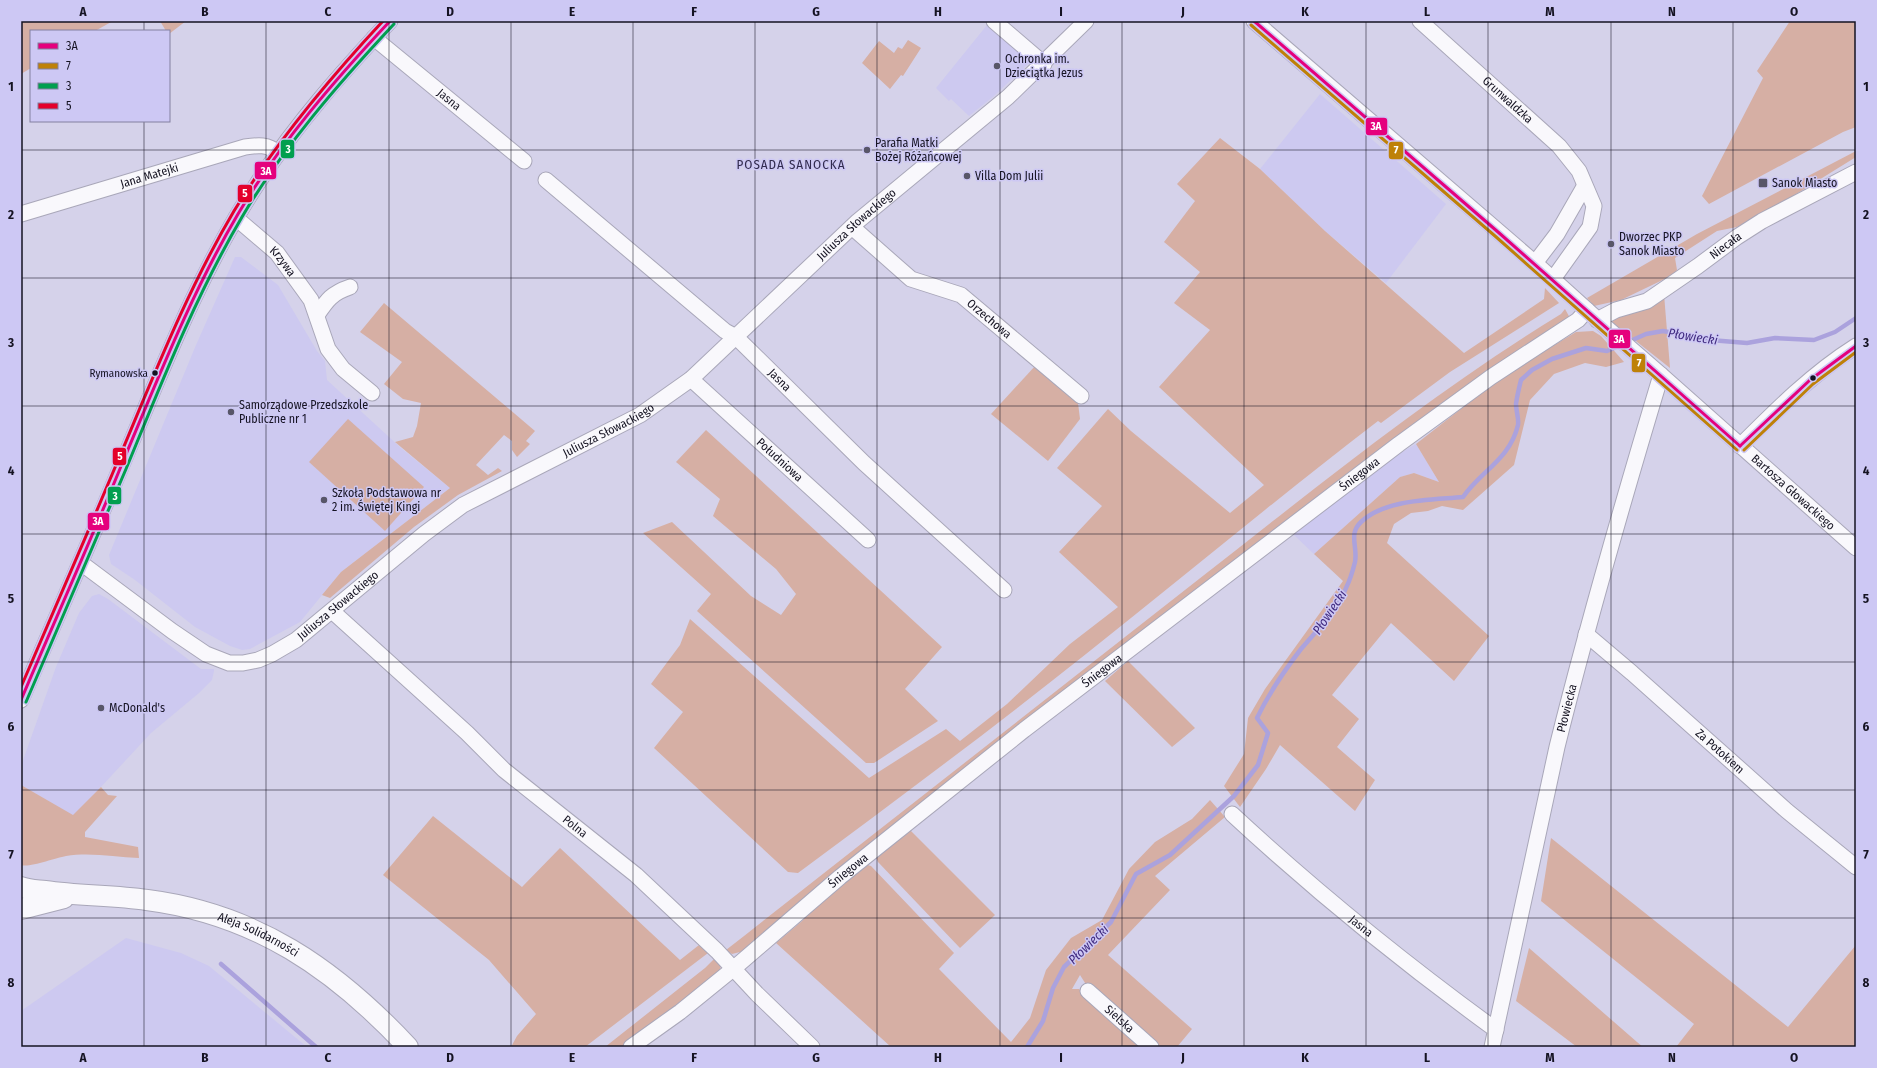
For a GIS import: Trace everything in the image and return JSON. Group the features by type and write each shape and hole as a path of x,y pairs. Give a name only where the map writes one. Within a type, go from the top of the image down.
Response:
{"main road":[{"name":"Aleja Solidarności","path":"21,888 75,895 118,896 150,900 227,918 256,930 289,948 329,974 408,1047"},
{"name":"Aleja Solidarności","path":"21,909 75,895"}],"street":[{"path":"21,700 81,563 158,377 193,299 236,218 278,153 335,80 390,21"},
{"path":"994,21 1044,64"},
{"name":"Juliusza Słowackiego","path":"81,563 200,651 229,662 243,663 258,660 272,654 296,640 424,534 463,505 640,415 691,379 852,227 1008,97 1044,64 1086,21"},
{"name":"Bartosza Głowackiego","path":"1254,21 1535,263 1856,548"},
{"name":"Grunwaldzka","path":"1420,21 1559,146 1579,171 1584,186 1594,206 1590,227 1553,279"},
{"name":"Jasna","path":"374,38 524,161"},
{"name":"Jana Matejki","path":"21,214 245,147 268,147 278,153"},
{"name":"Niecała","path":"1597,319 1616,310 1647,301 1762,221 1856,172"},
{"name":"Jasna","path":"546,180 725,331 736,337 864,463 1004,590"},
{"path":"1535,263 1557,234 1584,186"},
{"name":"Krzywa","path":"236,218 277,253 311,300 328,349 342,369 372,393"},
{"name":"Orzechowa","path":"852,227 911,279 961,295 1081,396"},
{"path":"317,315 329,298 338,291 350,287"},
{"name":"Śniegowa","path":"631,1047 680,1012 733,969 840,877 1024,730 1399,444 1491,377 1578,320 1597,319"},
{"path":"1740,446 1782,404 1840,356 1856,346"},
{"name":"Płowiecka","path":"1492,1047 1557,747 1586,634 1662,375"},
{"name":"Południowa","path":"691,379 868,540"},
{"name":"Polna","path":"332,611 467,733 504,770 636,875 717,951 757,994 812,1047"},
{"name":"Za Potokiem","path":"1586,634 1787,811 1856,867"},
{"name":"Jasna","path":"1232,814 1284,862 1380,941 1418,972 1496,1030"},
{"name":"Sielska","path":"1088,991 1151,1047"}],"shaded area":[{"path":"21,21 113,21 97,30 30,30 30,69 21,74"},
{"path":"160,21 186,21 170,33 170,30 165,30"},
{"path":"1790,21 1856,21 1856,127 1843,132 1709,204 1702,196 1763,78 1757,71"},
{"path":"987,25 1030,62 994,96 969,116 951,99 949,101 936,88"},
{"path":"908,40 921,48 903,76 901,75 890,89 862,63 879,41 894,53 898,47 902,49"},
{"path":"1320,94 1446,204 1386,283 1325,231 1260,169"},
{"path":"1220,138 1260,169 1325,231 1464,353 1544,299 1545,288 1559,303 1450,372 1381,423 1378,421 1051,682 798,873 788,872 654,748 683,712 651,684 680,645 690,619 869,778 946,729 960,741 1007,704 1070,644 1118,607 1059,552 1102,506 1057,468 1108,409 1131,431 1230,513 1264,485 1159,387 1210,330 1174,303 1200,272 1164,242 1195,201 1177,184"},
{"path":"1856,151 1856,157 1764,214 1737,227 1717,231 1675,258 1677,270 1673,275 1621,300 1594,306 1587,298 1697,234"},
{"name":"Szkoła Podstawowa nr 2 im. Świętej Kingi","path":"235,257 241,257 278,285 317,351 325,361 327,380 401,448 450,488 341,572 300,622 250,649 242,650 230,646 195,627 135,580 111,564 109,555 196,345"},
{"path":"1664,294 1670,368 1608,319"},
{"path":"384,303 535,431 526,441 530,444 517,457 512,450 512,441 504,435 476,465 488,475 498,468 502,471 458,495 414,527 330,598 322,595 341,572 450,488 395,442 413,437 417,426 421,403 403,399 384,384 402,362 360,332"},
{"path":"1565,309 1570,318 1457,392 1276,528 1075,685 744,951 732,954 726,950 1376,441 1467,375 1561,314"},
{"path":"1593,331 1601,336 1624,362 1606,367 1585,363 1554,374 1530,400 1514,465 1463,510 1442,506 1428,511 1411,513 1394,524 1387,543 1489,636 1454,681 1391,623 1332,695 1359,719 1337,747 1375,780 1355,811 1280,745 1266,769 1240,807 1224,786 1244,754 1248,718 1265,689 1343,581 1314,554 1400,477 1414,473 1439,482 1416,444 1503,376 1576,332"},
{"path":"1036,365 1078,403 1080,419 1048,461 991,414"},
{"path":"348,419 424,487 385,531 309,462"},
{"path":"706,430 942,647 905,689 938,721 874,763 866,763 697,611 711,594 643,533 672,522 751,596 781,615 796,594 776,569 713,516 720,499 676,462"},
{"path":"1416,444 1439,482 1414,473 1400,477 1314,554 1293,534 1385,462"},
{"path":"99,594 108,599 201,669 214,669 214,671 212,680 199,693 151,733 74,816 21,785 21,766 56,667 79,613 92,596"},
{"path":"1128,661 1195,728 1172,747 1105,681"},
{"path":"21,785 73,815 101,787 108,795 117,796 85,832 85,837 138,847 139,858 75,855 25,866 21,865"},
{"path":"1210,800 1225,817 1155,876 1170,890 1108,955 1192,1029 1177,1047 1156,1047 1087,986 1080,975 1072,989 1079,989 1143,1047 891,1047 776,943 802,921 816,904 865,864 871,866 954,953 939,969 1011,1042 1030,1018 1046,970 1071,938 1102,920 1129,869 1155,842 1192,819"},
{"path":"433,816 522,887 560,848 680,960 699,945 708,953 585,1047 511,1047 517,1036 536,1014 489,960 383,875"},
{"path":"910,830 995,915 960,948 878,862 876,857"},
{"path":"1551,838 1788,1027 1856,945 1856,1047 1676,1047 1694,1024 1541,901"},
{"path":"126,938 181,953 209,966 307,1047 21,1047 21,1011"},
{"path":"1529,948 1643,1047 1577,1047 1516,1001"},
{"path":"715,958 721,965 719,974 621,1047 605,1047 705,968"}],"waterway":[{"name":"Płowiecki","path":"1628,342 1646,334 1663,331 1710,340 1747,343 1775,338 1814,340 1835,332 1856,318"},
{"name":"Płowiecki","path":"1027,1047 1043,1021 1053,988 1064,967 1111,922 1136,874 1170,855 1234,796 1258,765 1268,733 1257,718 1283,674 1301,649 1332,612 1342,596 1355,562 1356,556 1354,536 1355,531 1361,522 1371,514 1396,505 1423,500 1463,497 1502,456 1514,437 1518,425 1516,404 1521,380 1532,370 1552,359 1586,348 1607,351 1621,345"},
{"path":"221,964 316,1047"}],"transit line":[{"name":"5","path":"21,687 161,360 202,269 234,211 267,160 342,66 383,21"},
{"name":"3A","path":"21,700 177,335 221,244 254,188 290,138 328,90 390,21"},
{"name":"3A","path":"1254,21 1498,232 1740,446"},
{"name":"3","path":"26,702 166,373 194,309 225,247 258,191 294,141 332,93 394,24"},
{"name":"7","path":"1251,25 1495,236 1737,450"},
{"name":"3A","path":"1740,446 1810,380 1856,346"},
{"name":"7","path":"1744,450 1813,384 1856,352"}],"place":[{"name":"Ochronka im. Dzieciątka Jezus","path":"997,66"},
{"name":"Parafia Matki Bożej Różańcowej","path":"867,150"},
{"name":"Villa Dom Julii","path":"967,176"},
{"name":"Sanok Miasto","path":"1763,183"},
{"name":"Dworzec PKP Sanok Miasto","path":"1611,244"},
{"name":"Rymanowska","path":"155,373"},
{"name":"Samorządowe Przedszkole Publiczne nr 1","path":"231,412"},
{"name":"Szkoła Podstawowa nr 2 im. Świętej Kingi","path":"324,500"},
{"name":"McDonald's","path":"101,708"}],"district":[{"name":"POSADA SANOCKA","path":"791,164"}]}
